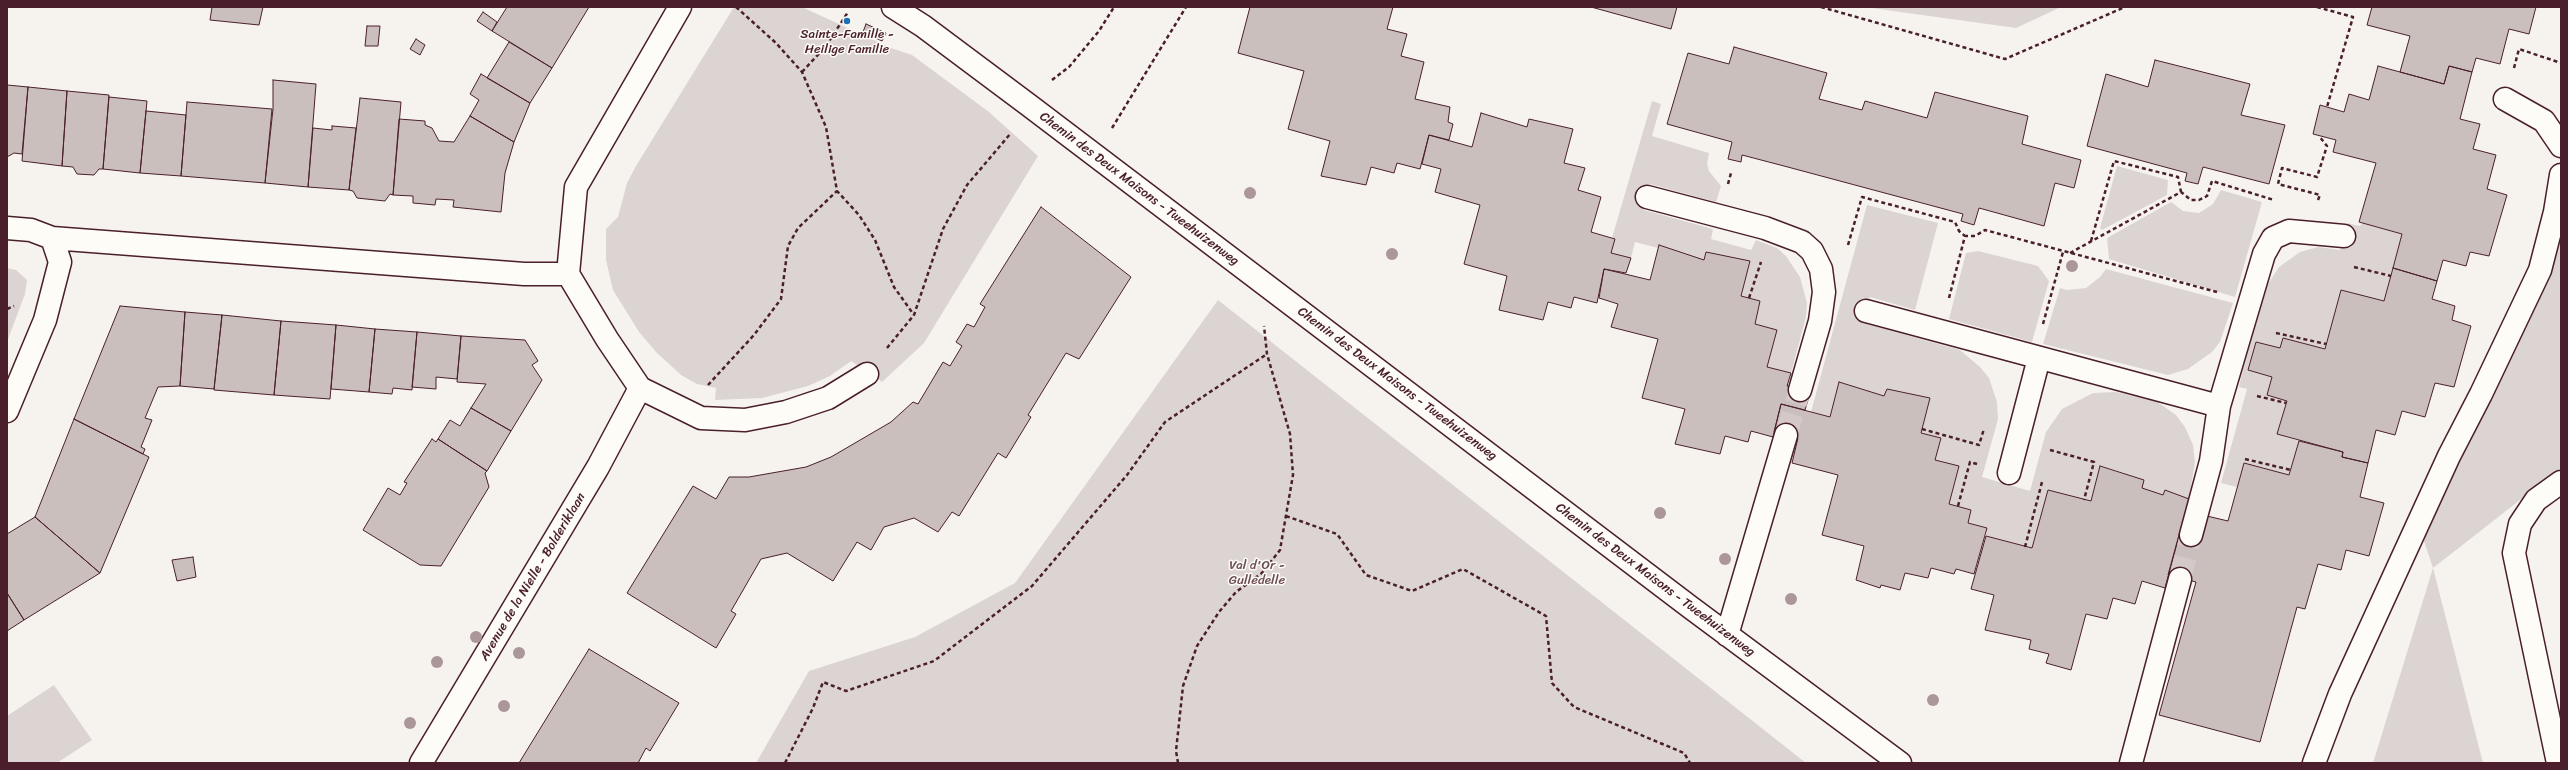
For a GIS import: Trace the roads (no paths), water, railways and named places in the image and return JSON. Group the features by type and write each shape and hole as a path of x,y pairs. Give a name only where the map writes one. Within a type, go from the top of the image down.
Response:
{"street":[{"path":"680,7 576,187 568,274 607,340 640,388 701,418 745,420 786,412 828,398 867,374"},
{"name":"Chemin des Deux Maisons - Tweehuizenweg","path":"893,7 924,26 1728,635 1900,763"},
{"path":"2505,99 2544,121 2561,146"},
{"path":"2314,763 2343,687 2449,456 2482,394 2540,270 2555,212 2561,175"},
{"path":"1647,197 1783,234 1807,246 1818,260 1821,269 1824,292 1820,321 1800,390"},
{"path":"7,228 30,230 52,238 524,274 568,274"},
{"path":"2191,535 2211,457 2219,406 2264,254 2273,238 2280,234 2298,231 2344,236"},
{"path":"7,410 45,320 60,262 52,238"},
{"path":"1866,310 2219,406"},
{"path":"2009,473 2018,441 2037,357"},
{"name":"Avenue de la Nielle - Bolderiklaan","path":"421,763 598,467 640,388"},
{"path":"1728,635 1786,435"},
{"path":"2558,763 2514,553 2520,524 2536,500 2561,482"},
{"path":"2131,763 2180,579"}],"tunnel":[{"path":"1786,435 1800,390"},
{"path":"2180,579 2191,535"}],"place":[{"name":"Sainte-Famille - Heilige Familie","path":"847,21"}],"park label":[{"name":"Val d'Or - Gulledelle","path":"1257,574"}]}
